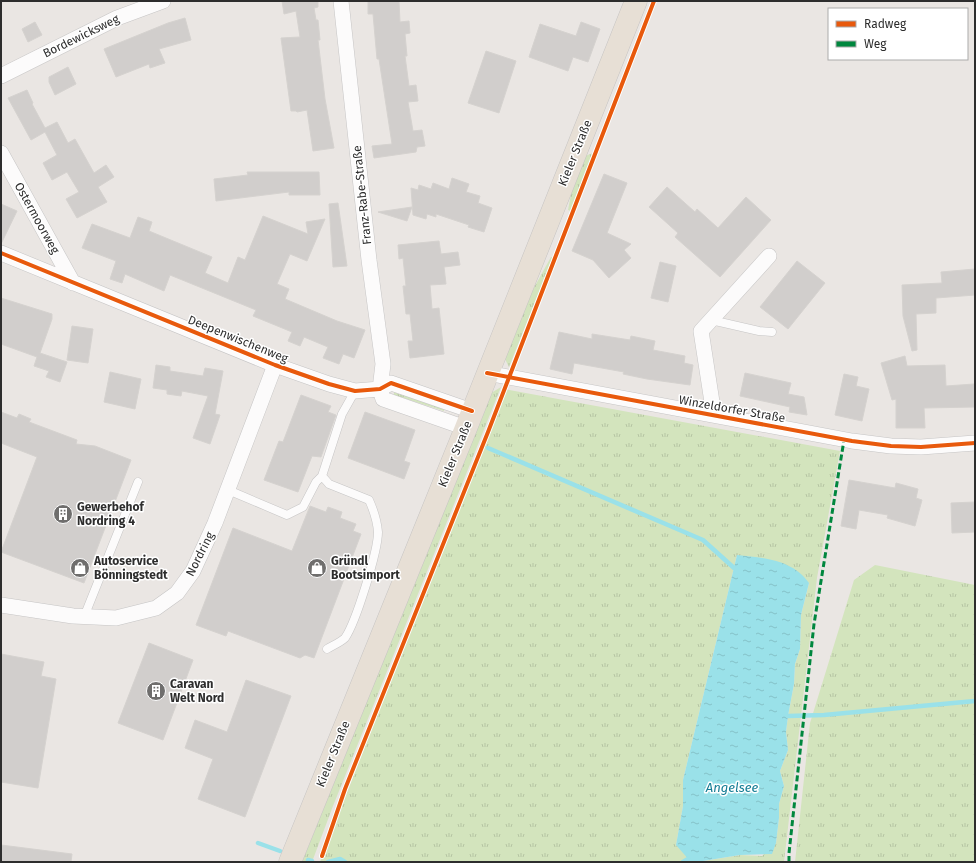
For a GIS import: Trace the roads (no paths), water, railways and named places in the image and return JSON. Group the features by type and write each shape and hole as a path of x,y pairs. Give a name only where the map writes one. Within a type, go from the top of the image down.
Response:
{"main road":[{"name":"Kieler Straße","path":"290,862 469,420 636,1"}],"street":[{"name":"Bordewicksweg","path":"1,76 117,18 163,1"},
{"name":"Franz-Rabe-Straße","path":"342,1 369,260 383,364 380,389"},
{"name":"Ostermoorweg","path":"1,153 73,283"},
{"name":"Deepenwischenweg","path":"1,253 275,365 329,384 355,391 380,389 391,383 469,420"},
{"path":"714,416 701,331 770,256"},
{"name":"Nordring","path":"1,605 84,617 116,618 156,608 177,593 194,571 228,490 275,365"},
{"name":"Winzeldorfer Straße","path":"487,373 852,442 921,447 975,443"}],"lane":[{"path":"711,320 759,331 772,332"},
{"path":"228,490 288,514 303,507 316,482 322,476 342,414 355,391"},
{"path":"322,476 329,484 369,500 376,513 378,534 372,565 353,621 344,639 327,649"},
{"path":"84,617 138,482"}],"water":[{"name":"Angelsee","path":"737,555 757,557 786,564 802,575 809,583 801,615 800,649 795,664 794,684 788,716 786,732 788,750 780,771 784,786 779,804 776,843 772,854 740,855 703,861 690,861 676,845 683,806 683,780"}],"waterway":[{"path":"488,448 703,540 734,568"},
{"path":"788,716 824,715 975,701"},
{"path":"258,843 280,851"},
{"path":"328,862 340,859 345,862"},
{"path":"683,862 688,859"},
{"path":"308,860 312,861"}],"place":[{"name":"Gewerbehof Nordring 4","path":"63,514"},
{"name":"Autoservice Bönningstedt","path":"80,568"},
{"name":"Gründl Bootsimport","path":"317,568"},
{"name":"Caravan Welt Nord","path":"156,691"}]}
